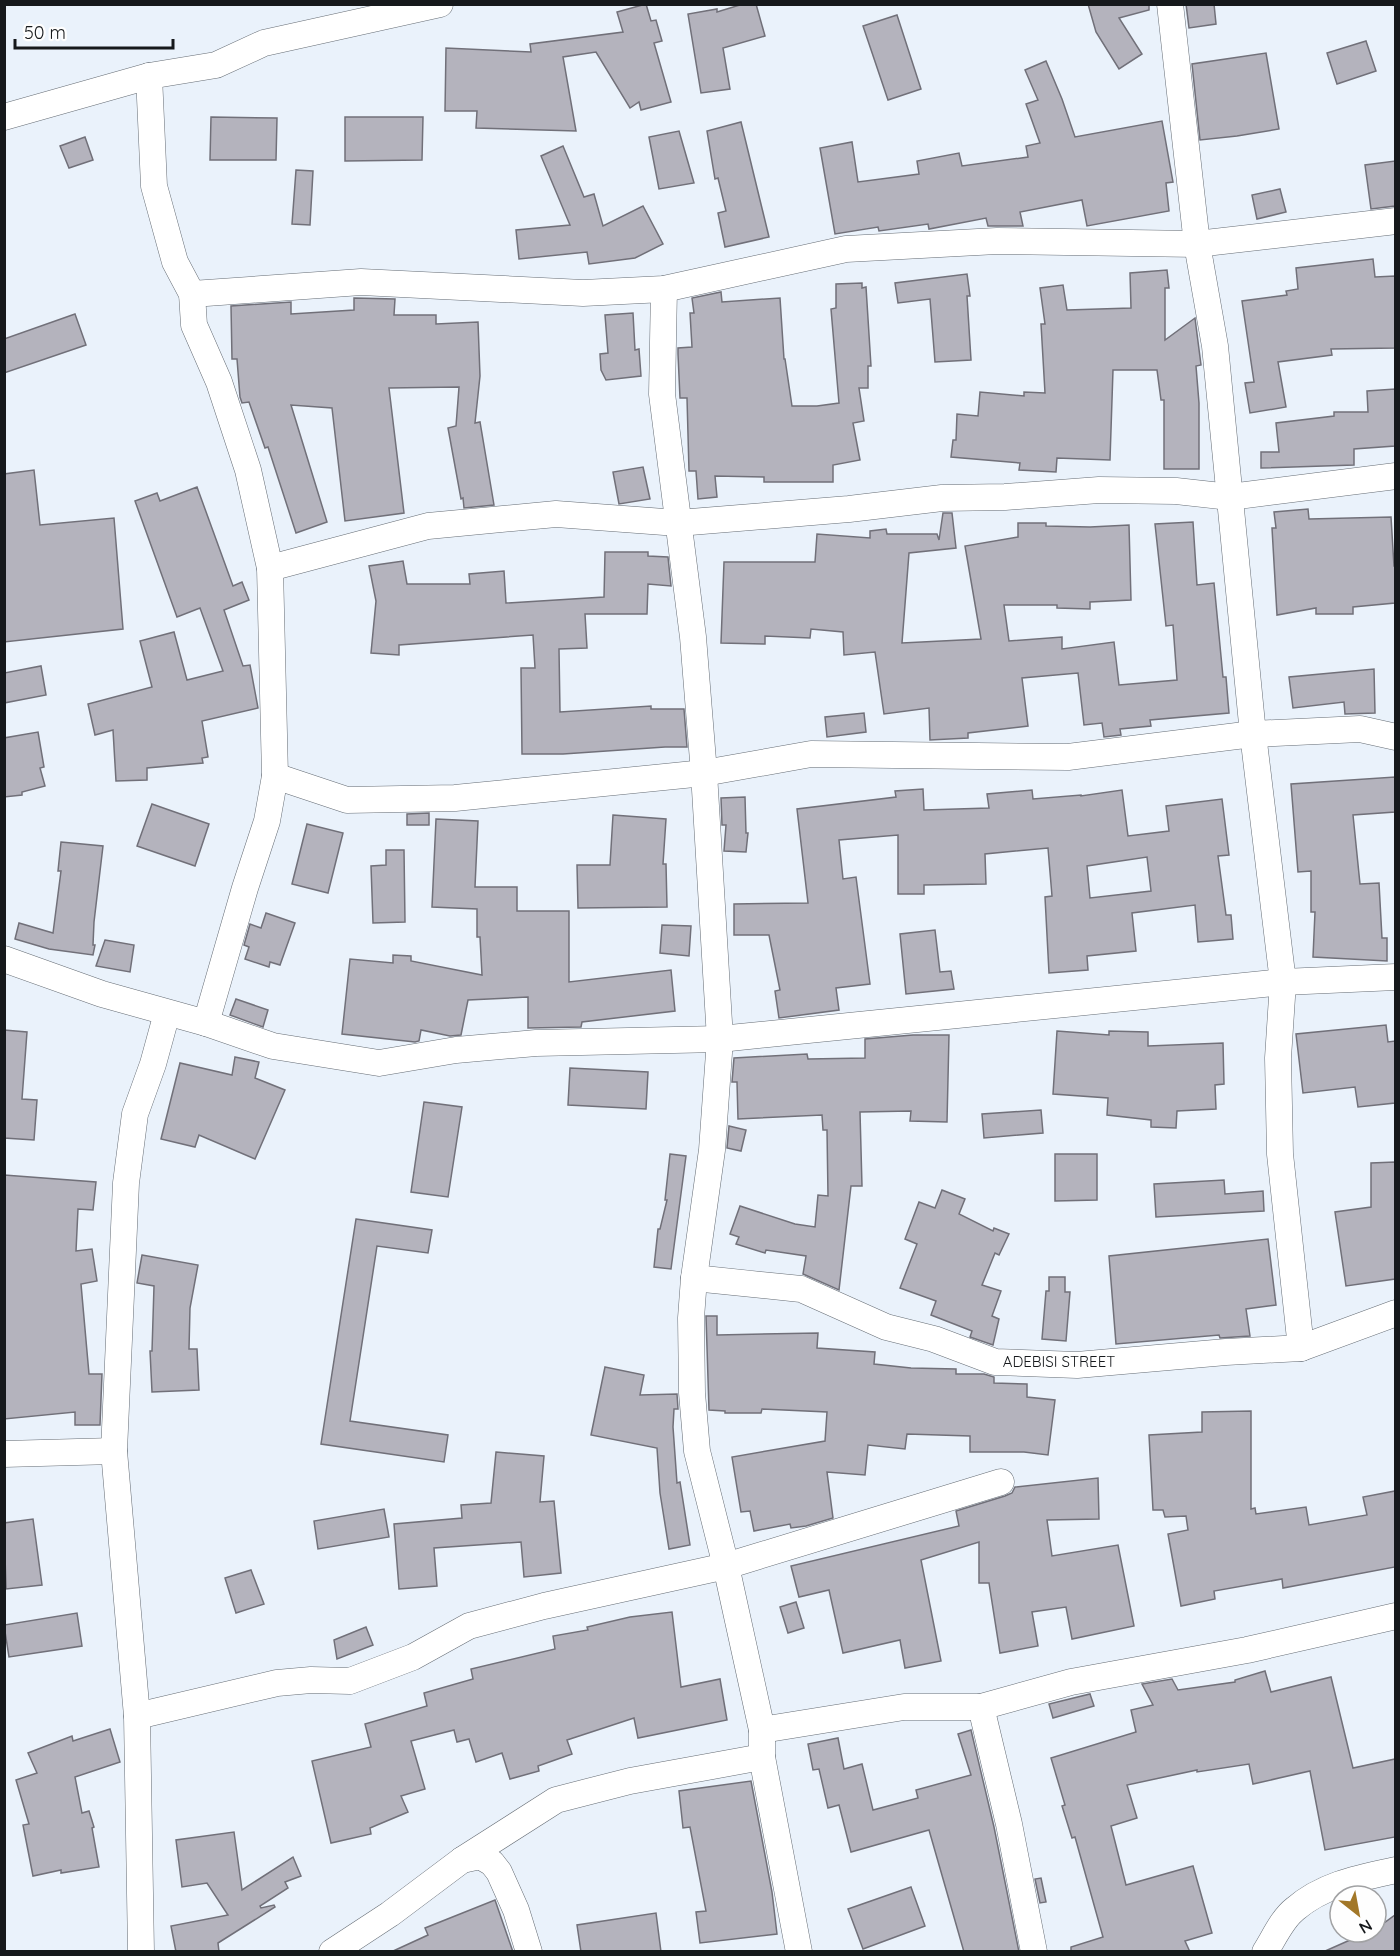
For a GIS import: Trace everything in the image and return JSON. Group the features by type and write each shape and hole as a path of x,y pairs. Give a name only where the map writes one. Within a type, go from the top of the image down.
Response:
{"street":[{"path":"4,117 149,76 216,65 264,43 440,4"},
{"path":"1170,4 1197,244 1215,346 1253,734 1282,981 1278,1058 1280,1154 1301,1348"},
{"path":"149,76 154,186 176,262 192,294 194,325 219,382 248,470 270,568 275,777 267,821 206,1023"},
{"path":"192,294 361,282 583,292 664,289 846,249 997,241 1197,244 1395,220"},
{"path":"664,289 662,394 693,637 704,773 720,1039 712,1150 694,1278 691,1318 692,1393 698,1451 762,1730 762,1756 799,1952"},
{"path":"270,568 428,526 556,514 678,523 849,509 942,498 1005,497 1099,490 1176,491 1230,497 1395,476"},
{"path":"275,777 347,800 455,798 704,773 811,754 1068,757 1253,734 1360,729 1395,737"},
{"path":"4,959 102,994 206,1023 273,1046 379,1063 456,1050 536,1043 720,1039 1282,981 1395,977"},
{"path":"141,1952 137,1716 114,1450 128,1172 135,1114 153,1064 167,1013"},
{"name":"ADEBISI STREET","path":"694,1278 801,1289 886,1327 934,1339 995,1362 1077,1365 1301,1348 1395,1313"},
{"path":"4,1454 114,1450"},
{"path":"137,1716 277,1683 311,1680 350,1682 412,1657 469,1626 544,1606 726,1566 1001,1482"},
{"path":"762,1730 904,1707 981,1707 1071,1682 1247,1650 1395,1616"},
{"path":"981,1707 1009,1824 1034,1952"},
{"path":"332,1952 390,1914 462,1860 556,1800 630,1781 762,1756"},
{"path":"462,1860 480,1857 492,1863 499,1872 516,1910 529,1952"},
{"path":"1265,1952 1293,1910 1319,1893 1345,1881 1395,1870"}],"building":[{"path":"646,4 651,21 656,20 662,41 654,43 671,102 641,110 639,102 630,108 596,52 563,57 576,131 476,128 477,111 445,111 446,48 531,52 530,44 623,32 617,12"},
{"path":"743,4 756,4 765,36 723,48 730,89 701,93 688,14 717,9 717,12"},
{"path":"1088,4 1149,4 1149,10 1119,18 1142,54 1119,69 1096,32"},
{"path":"1186,4 1214,4 1216,24 1189,28"},
{"path":"897,15 921,89 888,100 863,26"},
{"path":"1366,41 1376,71 1337,84 1327,53"},
{"path":"1266,53 1279,129 1200,140 1192,64"},
{"path":"1046,61 1075,137 1162,121 1173,182 1166,183 1169,211 1087,226 1082,200 1020,212 1023,226 988,226 986,218 929,229 928,224 879,231 878,227 835,234 820,148 852,142 858,182 919,174 917,161 959,153 962,166 1028,157 1026,146 1040,143 1026,104 1038,100 1025,70"},
{"path":"211,117 277,118 276,160 210,160"},
{"path":"345,117 423,117 422,160 345,161"},
{"path":"741,122 769,237 725,247 718,213 726,211 718,178 715,179 707,131"},
{"path":"679,131 694,183 659,189 649,137"},
{"path":"85,137 93,160 69,168 60,146"},
{"path":"563,146 584,197 594,194 603,226 643,206 663,244 635,258 589,264 587,252 519,259 516,230 570,225 541,156"},
{"path":"1395,161 1395,206 1371,209 1365,165"},
{"path":"296,170 313,171 310,225 292,224"},
{"path":"1280,189 1286,212 1257,219 1252,195"},
{"path":"1373,259 1375,277 1395,276 1395,348 1331,349 1332,355 1278,362 1286,407 1250,413 1245,383 1254,382 1242,301 1287,295 1286,291 1298,289 1296,268"},
{"path":"1167,270 1169,288 1165,288 1165,340 1195,318 1201,365 1196,366 1199,403 1199,469 1164,469 1164,400 1161,400 1157,370 1113,370 1110,460 1057,458 1056,472 1019,470 1020,463 951,457 953,440 956,440 957,414 978,416 980,392 1024,396 1024,392 1045,393 1041,324 1045,324 1040,288 1063,285 1067,310 1131,308 1130,273"},
{"path":"967,274 970,296 967,296 971,360 935,362 930,299 898,303 895,283"},
{"path":"862,283 862,288 866,287 871,366 868,366 868,388 859,388 864,421 853,423 860,460 833,465 833,482 764,482 764,477 715,476 717,497 698,499 696,471 689,471 687,398 680,398 678,354 678,348 692,347 690,313 694,313 692,298 721,292 722,302 780,298 784,359 792,406 817,406 839,403 831,309 836,308 836,284"},
{"path":"354,298 395,299 394,315 436,315 436,324 478,322 480,376 475,423 480,422 494,505 464,508 463,498 461,499 448,428 456,426 459,387 389,388 404,513 345,521 332,408 291,405 327,522 296,533 268,447 265,448 249,402 242,403 240,397 237,359 232,359 231,306 291,302 291,314 354,310"},
{"path":"633,313 635,350 639,349 641,376 606,380 601,370 600,354 608,353 605,315"},
{"path":"75,314 86,345 4,373 4,339"},
{"path":"1395,389 1395,446 1354,449 1354,465 1261,468 1261,452 1279,452 1276,423 1334,416 1334,412 1368,412 1367,391"},
{"path":"643,467 650,499 619,504 613,472"},
{"path":"34,470 40,525 114,518 123,629 4,642 4,474"},
{"path":"197,487 233,586 242,582 249,600 224,610 243,666 250,665 258,708 202,721 208,757 202,758 203,763 147,768 147,780 116,781 113,730 95,735 88,704 152,687 140,641 174,632 187,680 223,671 200,608 177,617 135,501 157,493 160,501"},
{"path":"1308,509 1309,519 1391,517 1395,603 1353,607 1353,614 1316,614 1316,608 1277,615 1272,528 1276,528 1274,512"},
{"path":"943,513 952,513 956,548 909,553 902,643 981,639 965,546 1018,537 1018,523 1090,527 1129,525 1131,600 1090,602 1090,609 1057,608 1057,605 1004,605 1009,641 1062,637 1062,649 1114,642 1119,685 1177,680 1173,625 1166,626 1155,524 1193,522 1197,585 1214,583 1223,677 1226,677 1229,713 1150,720 1151,726 1120,729 1121,735 1104,737 1102,723 1084,725 1078,673 1022,678 1028,726 968,733 968,738 930,740 929,708 884,714 875,652 844,655 843,632 811,629 810,638 765,636 765,644 721,643 724,562 815,562 817,534 870,538 870,531 886,529 887,534 937,534 939,540"},
{"path":"605,552 648,552 648,556 668,557 671,586 648,584 647,614 585,614 587,648 559,649 560,712 651,706 651,709 684,709 687,747 522,754 521,668 535,668 533,635 399,645 399,655 371,653 376,601 369,566 403,561 407,584 470,584 469,574 504,571 506,603 604,597"},
{"path":"41,666 46,695 4,703 4,673"},
{"path":"1374,669 1375,713 1345,714 1344,702 1293,708 1289,677"},
{"path":"864,713 866,732 827,737 825,717"},
{"path":"38,732 44,767 40,768 45,786 22,792 22,795 4,797 4,738"},
{"path":"1395,777 1395,812 1353,815 1360,884 1379,883 1382,938 1387,938 1387,961 1313,957 1315,912 1311,912 1311,871 1298,872 1291,784"},
{"path":"923,789 924,810 989,808 987,794 1032,790 1033,799 1081,796 1122,790 1128,836 1169,831 1166,806 1222,799 1229,855 1218,856 1226,915 1231,915 1233,939 1198,942 1195,905 1132,913 1136,951 1087,956 1088,970 1049,973 1045,897 1052,896 1048,848 985,854 986,884 924,885 924,894 898,894 898,835 839,840 843,879 856,877 870,984 836,988 839,1010 779,1018 775,991 780,990 769,935 734,935 734,904 808,903 797,809 896,797 895,791","holes":["1147,857 1151,891 1090,898 1087,866"]},
{"path":"745,797 746,833 748,833 746,852 724,851 726,825 722,825 721,798"},
{"path":"152,804 209,824 195,866 137,846"},
{"path":"429,813 429,825 407,825 407,814"},
{"path":"613,815 666,819 663,864 666,864 667,907 578,908 577,865 610,865"},
{"path":"436,819 478,821 475,887 517,887 517,911 569,911 569,982 671,970 675,1011 582,1022 581,1027 528,1028 528,997 468,1000 461,1035 450,1036 421,1030 419,1041 415,1042 342,1034 350,959 393,963 393,955 411,956 411,961 482,975 480,937 477,937 477,909 432,907"},
{"path":"307,824 343,833 328,893 292,884"},
{"path":"61,842 103,846 94,922 93,955 49,949 15,939 19,923 53,933 61,871 58,871"},
{"path":"386,850 404,850 405,922 373,923 371,866 386,865"},
{"path":"266,913 295,923 280,965 270,962 269,967 245,959 249,947 244,945 250,924 261,928"},
{"path":"662,925 691,926 689,956 660,953"},
{"path":"935,930 940,972 951,971 954,989 906,994 900,934"},
{"path":"105,940 134,945 130,972 96,966"},
{"path":"236,999 268,1010 263,1027 230,1015"},
{"path":"1386,1025 1388,1042 1395,1041 1395,1103 1358,1107 1355,1087 1303,1093 1296,1034"},
{"path":"4,1030 27,1032 22,1099 37,1100 34,1140 4,1138"},
{"path":"1057,1031 1109,1035 1109,1031 1148,1032 1148,1046 1223,1043 1224,1084 1215,1085 1216,1109 1177,1111 1176,1128 1151,1127 1151,1120 1107,1115 1108,1098 1053,1094"},
{"path":"949,1035 947,1122 910,1121 911,1111 860,1112 862,1186 851,1186 839,1290 803,1274 806,1256 766,1250 765,1253 736,1244 739,1237 730,1234 740,1206 795,1224 815,1227 818,1195 828,1196 827,1130 823,1130 822,1115 738,1119 737,1082 732,1082 734,1058 807,1054 808,1059 865,1058 865,1039"},
{"path":"235,1057 259,1062 255,1078 285,1090 255,1159 199,1135 195,1147 161,1139 180,1063 232,1075"},
{"path":"570,1068 648,1072 646,1109 568,1105"},
{"path":"424,1102 462,1107 448,1197 411,1192"},
{"path":"1041,1110 1043,1133 984,1138 982,1114"},
{"path":"729,1126 746,1130 741,1151 727,1148"},
{"path":"670,1154 686,1156 671,1269 654,1267 658,1229 660,1229 667,1200 665,1200"},
{"path":"1055,1154 1097,1154 1097,1200 1055,1201"},
{"path":"1395,1162 1395,1279 1346,1286 1335,1212 1371,1207 1371,1163"},
{"path":"4,1175 96,1182 93,1210 78,1209 76,1251 92,1249 97,1281 81,1284 89,1374 102,1374 100,1425 75,1425 75,1412 4,1419"},
{"path":"1224,1180 1225,1194 1263,1191 1264,1211 1156,1217 1154,1184"},
{"path":"942,1190 965,1199 959,1214 993,1231 994,1228 1009,1234 999,1255 995,1253 982,1285 1001,1291 992,1316 999,1319 993,1345 970,1337 972,1331 931,1315 936,1301 900,1288 917,1244 905,1239 919,1202 935,1208"},
{"path":"356,1219 432,1230 428,1253 377,1246 350,1421 448,1435 444,1462 321,1444"},
{"path":"1268,1239 1276,1305 1246,1309 1250,1336 1220,1338 1219,1335 1116,1344 1109,1256"},
{"path":"142,1255 198,1265 190,1308 189,1349 197,1349 199,1390 152,1392 150,1351 152,1351 154,1286 137,1283"},
{"path":"1049,1277 1065,1277 1065,1292 1070,1292 1066,1341 1042,1339"},
{"path":"706,1316 717,1316 717,1335 818,1333 817,1348 875,1352 874,1364 956,1369 956,1374 984,1374 994,1377 994,1383 1027,1384 1027,1397 1055,1400 1048,1455 1024,1452 970,1452 970,1436 907,1434 905,1449 868,1445 865,1475 827,1472 833,1518 806,1526 791,1528 790,1524 754,1531 750,1511 741,1512 732,1457 825,1441 827,1412 762,1409 761,1413 725,1413 725,1411 709,1410"},
{"path":"605,1367 644,1375 640,1395 677,1394 678,1409 674,1409 673,1427 677,1483 680,1482 690,1545 669,1549 660,1493 657,1448 591,1435"},
{"path":"1251,1411 1251,1509 1255,1508 1256,1514 1306,1507 1309,1525 1367,1515 1363,1497 1395,1491 1395,1567 1283,1588 1282,1579 1214,1591 1215,1599 1181,1606 1168,1534 1188,1530 1186,1516 1165,1517 1163,1510 1153,1510 1149,1435 1202,1432 1202,1412"},
{"path":"496,1452 544,1456 540,1502 554,1501 561,1573 524,1577 521,1542 434,1548 437,1586 399,1589 394,1524 462,1518 461,1505 491,1503"},
{"path":"1098,1478 1099,1519 1047,1520 1052,1556 1118,1545 1134,1626 1072,1639 1066,1607 1032,1612 1038,1646 1000,1653 989,1583 979,1583 979,1542 921,1560 941,1661 905,1668 900,1640 843,1653 829,1590 799,1597 791,1566 959,1526 956,1511 1005,1496 1012,1493 1015,1487"},
{"path":"384,1509 389,1537 318,1549 314,1521"},
{"path":"33,1519 42,1585 6,1589 4,1523"},
{"path":"251,1570 264,1604 236,1613 225,1578"},
{"path":"796,1602 804,1628 788,1633 780,1607"},
{"path":"672,1612 681,1687 720,1679 727,1720 638,1738 634,1718 567,1740 572,1754 538,1766 539,1771 510,1779 502,1753 476,1762 469,1739 457,1742 454,1730 411,1741 425,1789 401,1796 408,1812 370,1828 371,1834 331,1843 312,1761 371,1747 365,1724 427,1706 424,1693 473,1679 471,1669 555,1649 553,1636 588,1630 587,1627 630,1617"},
{"path":"77,1613 82,1646 9,1657 4,1625"},
{"path":"366,1627 373,1645 337,1659 334,1640"},
{"path":"1265,1671 1271,1692 1331,1677 1353,1768 1395,1759 1395,1837 1325,1850 1310,1771 1253,1784 1249,1764 1197,1772 1197,1770 1127,1785 1137,1818 1111,1826 1126,1885 1193,1866 1212,1933 1185,1941 1190,1952 1071,1952 1071,1947 1103,1937 1075,1837 1072,1838 1062,1806 1065,1805 1051,1758 1136,1732 1131,1710 1153,1705 1142,1684 1172,1679 1178,1690 1235,1682 1235,1680"},
{"path":"1090,1694 1094,1706 1053,1718 1049,1704"},
{"path":"110,1729 120,1762 75,1777 82,1813 89,1811 94,1827 92,1828 99,1867 61,1873 61,1870 33,1876 23,1825 29,1824 16,1780 37,1773 28,1753 72,1736 73,1741"},
{"path":"971,1730 994,1827 1019,1952 964,1952 929,1830 851,1852 839,1805 828,1808 819,1769 813,1770 808,1744 838,1738 844,1769 862,1764 873,1810 918,1798 916,1790 971,1775 958,1734"},
{"path":"751,1781 772,1892 777,1934 700,1943 696,1912 706,1911 690,1827 683,1828 679,1791"},
{"path":"234,1832 242,1890 293,1857 301,1876 285,1882 288,1888 260,1906 261,1908 274,1905 275,1907 218,1943 219,1952 176,1952 171,1926 228,1915 207,1883 182,1887 176,1840"},
{"path":"1041,1878 1046,1902 1040,1903 1035,1879"},
{"path":"911,1887 925,1926 863,1949 848,1909"},
{"path":"495,1900 513,1952 391,1952 428,1935 425,1928"},
{"path":"656,1913 661,1952 581,1952 577,1925"},
{"path":"1395,1915 1395,1952 1323,1952 1341,1944 1388,1944 1388,1920"}]}
